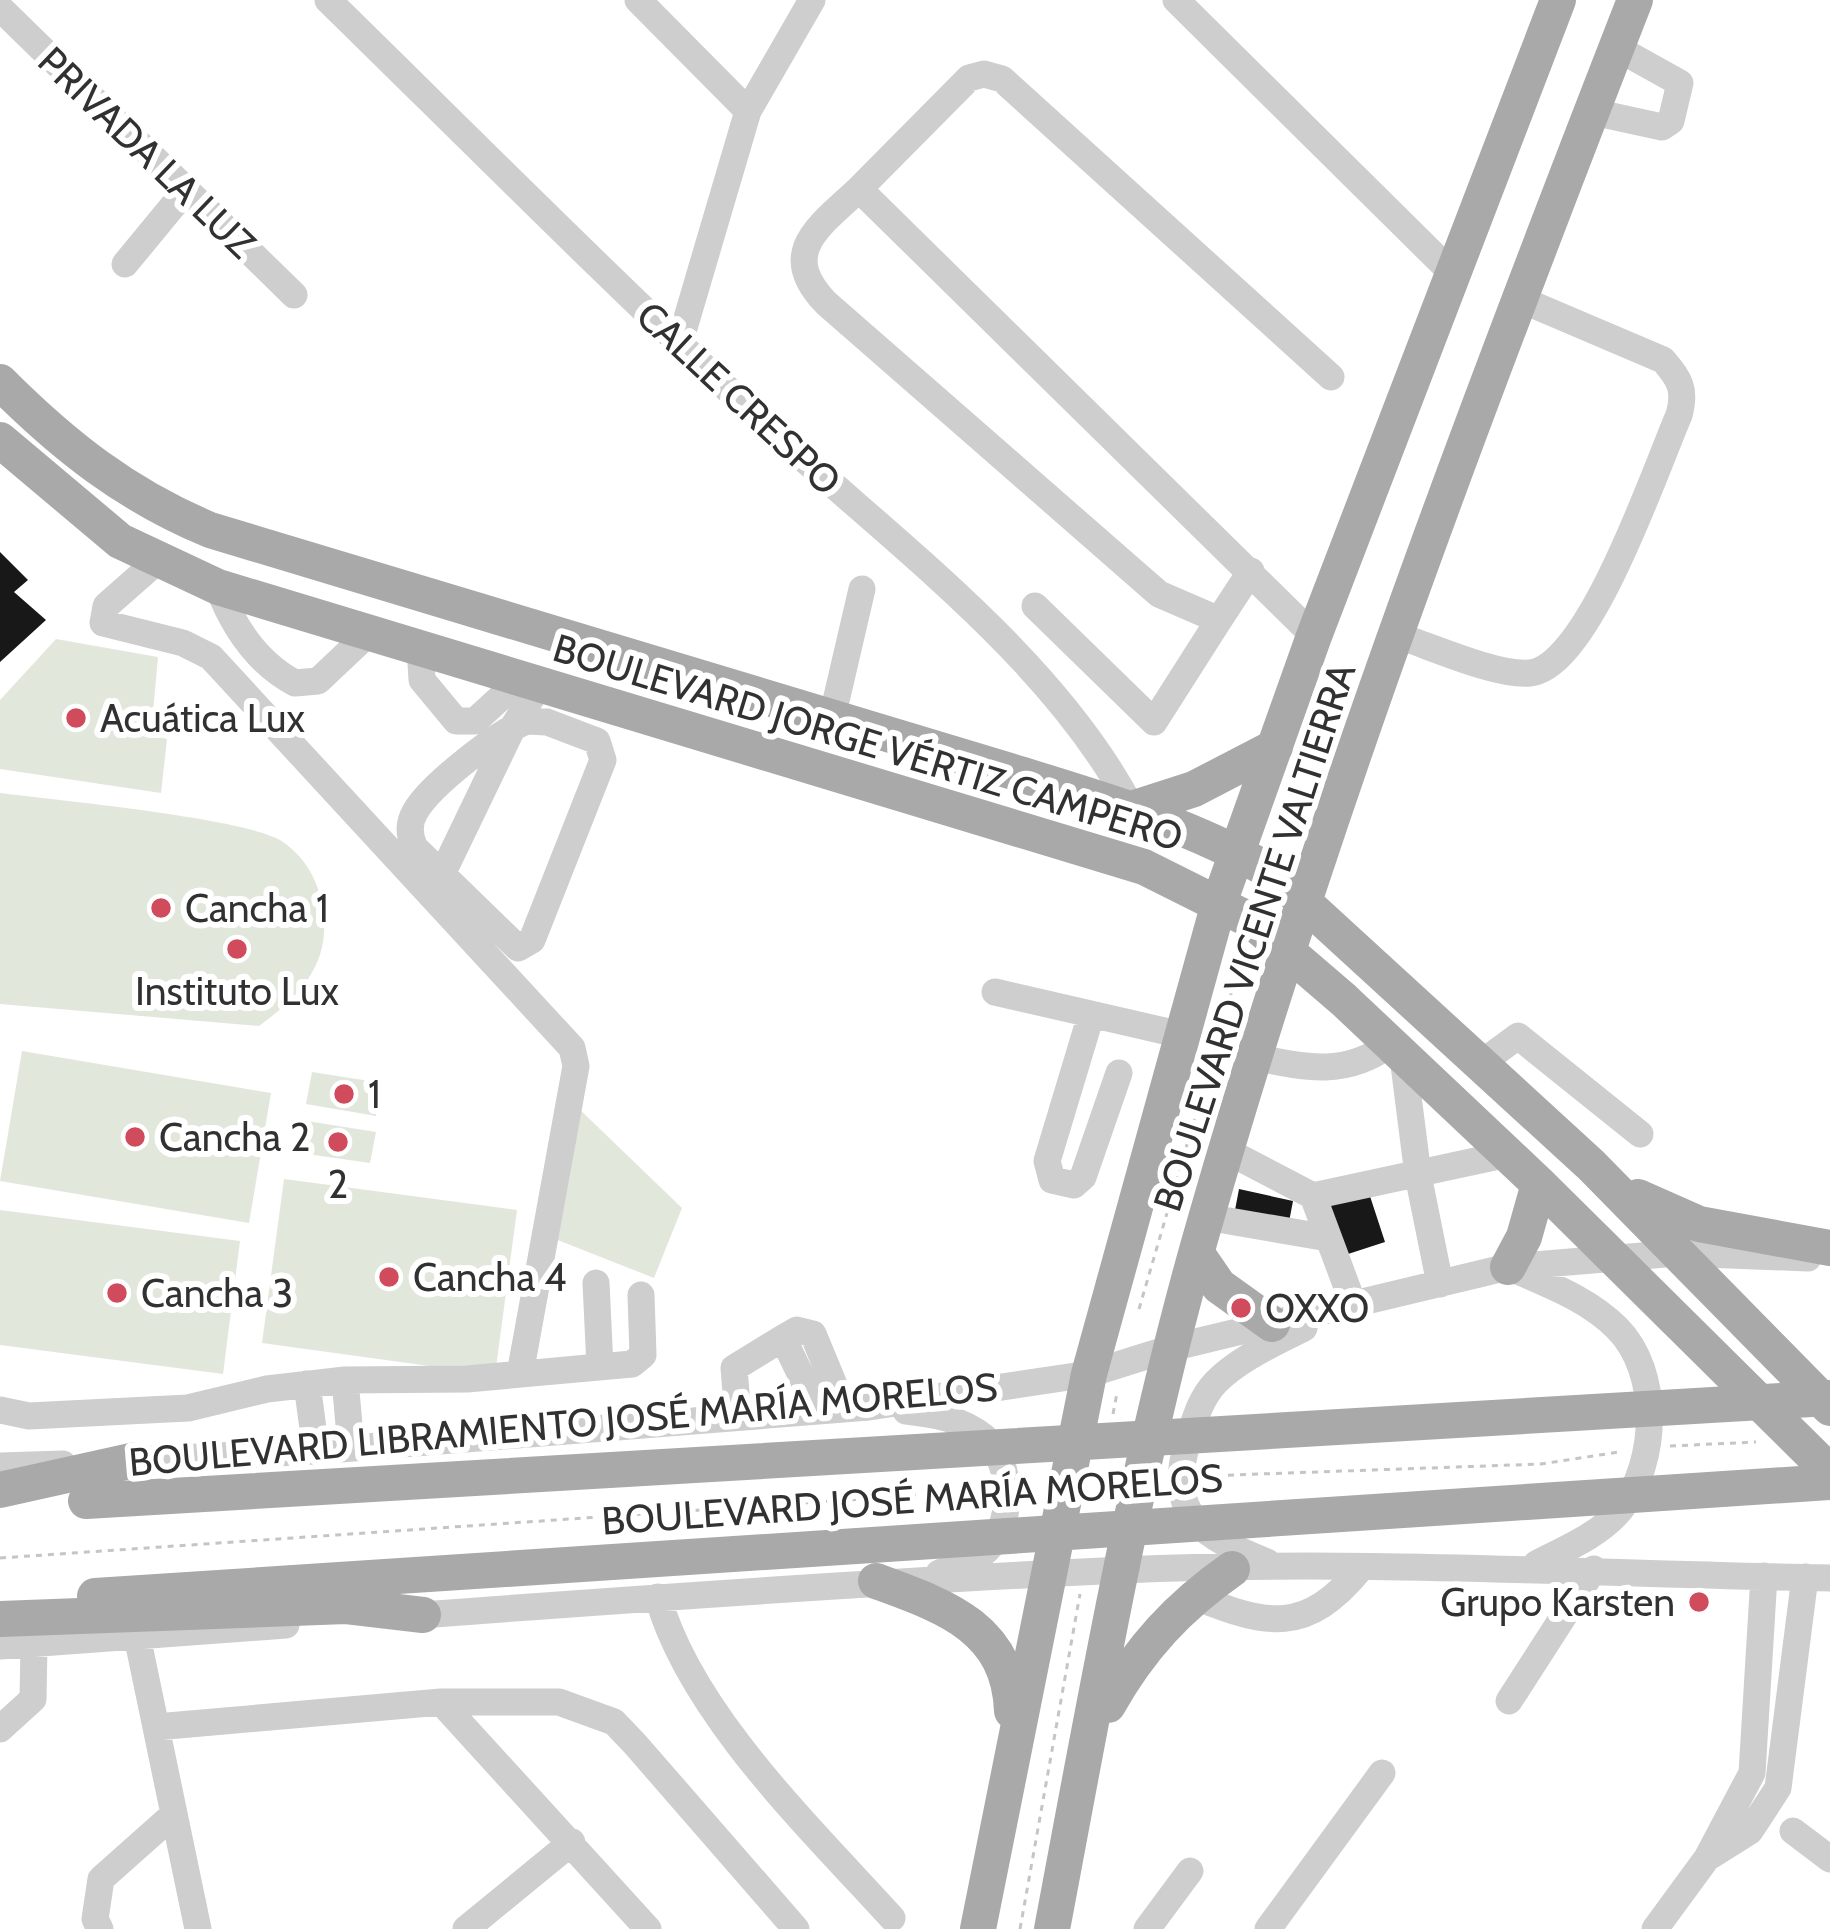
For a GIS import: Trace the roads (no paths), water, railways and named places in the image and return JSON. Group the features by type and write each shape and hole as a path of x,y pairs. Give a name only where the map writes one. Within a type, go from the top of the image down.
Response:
{"main road":[{"name":"BOULEVARD VICENTE VALTIERRA","path":"978,1929 1048,1574 1085,1480 1089,1374 1219,903 1314,637 1558,0"},
{"name":"BOULEVARD VICENTE VALTIERRA","path":"1052,1929 1088,1740 1206,1217 1329,813 1635,0"},
{"name":"BOULEVARD JORGE VÉRTIZ CAMPERO","path":"0,382 56,438 109,478 156,508 210,530 1132,809 1236,851 1271,872 1591,1165 1830,1408"},
{"name":"BOULEVARD JORGE VÉRTIZ CAMPERO","path":"7,449 87,517 156,562 218,586 1144,867 1252,921 1508,1154 1830,1472"},
{"path":"1132,809 1194,789 1275,747"},
{"path":"1010,771 1040,789 1045,802 1038,823 1011,829"},
{"path":"1329,813 1337,898 1365,960"},
{"path":"1258,1047 1298,1006 1344,1000"},
{"path":"1591,1165 1667,1214 1739,1234 1830,1248"},
{"path":"1508,1267 1524,1237 1539,1184"},
{"path":"1197,1254 1219,1286 1272,1324"},
{"name":"BOULEVARD JOSÉ MARÍA MORELOS","path":"0,1507 1830,1398"},
{"path":"0,1490 134,1460"},
{"name":"BOULEVARD JOSÉ MARÍA MORELOS","path":"0,1605 1830,1482"},
{"path":"1088,1740 1135,1657 1193,1596 1232,1568"},
{"path":"875,1581 943,1606 988,1636 1005,1668 1012,1697 1014,1750"},
{"path":"0,1619 346,1606 423,1615"}],"street":[{"name":"CALLE CRESPO","path":"328,0 680,345 1019,657 1106,760 1132,809"},
{"path":"638,0 748,111"},
{"path":"680,345 748,111 812,0"},
{"path":"1176,0 1453,274"},
{"name":"PRIVADA LA LUZ","path":"0,8 294,295"},
{"path":"1593,112 1662,127 1671,121 1680,83 1617,48"},
{"path":"1219,620 1138,578 810,286 802,269 810,237 969,78 984,74 1002,79 1331,377"},
{"path":"859,189 1314,637"},
{"path":"125,264 186,190"},
{"path":"1396,635 1507,670 1528,673 1552,667 1591,618 1679,416 1684,395 1678,376 1663,360 1522,300"},
{"path":"156,562 106,606 104,623 183,643 211,657 504,953 561,1032 576,1066 520,1374"},
{"path":"1035,606 1154,722 1251,571"},
{"path":"218,586 245,638 263,661 295,683 318,681 370,631"},
{"path":"832,718 862,589"},
{"path":"420,647 422,680 456,721 475,721 531,682"},
{"path":"437,885 531,682"},
{"path":"437,885 410,836 416,809 513,727 527,721 566,728 597,741 603,760 532,940 504,953"},
{"path":"995,992 1182,1035"},
{"path":"1091,1015 1053,1138 1047,1172 1052,1180 1074,1185 1083,1178 1119,1073"},
{"path":"1480,1064 1518,1036 1640,1134"},
{"path":"1258,1047 1328,1069 1396,1050 1440,1284"},
{"path":"1227,1151 1312,1196 1508,1154"},
{"path":"1286,1570 1228,1546 1198,1527 1185,1508 1179,1477 1199,1406 1217,1382 1252,1355 1344,1309 1328,1238 1312,1196"},
{"path":"1206,1217 1328,1238"},
{"name":"BOULEVARD LIBRAMIENTO JOSÉ MARÍA MORELOS","path":"0,1466 316,1451 844,1409 1089,1374 1174,1347 1508,1267 1678,1253 1830,1259"},
{"path":"1508,1267 1583,1302 1621,1332 1638,1362 1649,1407 1639,1480 1619,1511 1590,1535 1532,1566"},
{"path":"596,1283 599,1367"},
{"path":"0,1410 28,1416 188,1408 345,1380 520,1374 640,1361 641,1294"},
{"path":"738,1417 734,1368 797,1330 813,1334 844,1409 941,1416 980,1434 1000,1459 1006,1488 1002,1527 980,1556 924,1580"},
{"path":"345,1380 351,1448"},
{"path":"307,1384 316,1451"},
{"path":"0,1646 875,1581 1125,1570 1532,1566 1817,1577 1778,1788 1750,1831 1707,1858"},
{"path":"1193,1596 1243,1615 1292,1619 1335,1599 1361,1568"},
{"path":"1509,1701 1594,1569"},
{"path":"1654,1929 1707,1858 1752,1773 1764,1576"},
{"path":"658,1597 670,1639 716,1707 892,1918"},
{"path":"136,1636 198,1929"},
{"path":"0,1729 36,1683 34,1644"},
{"path":"156,1726 441,1702 559,1702 614,1722 796,1929"},
{"path":"441,1702 648,1929"},
{"path":"1268,1929 1382,1773"},
{"path":"1752,1773 1778,1788"},
{"path":"92,1926 101,1879 173,1815"},
{"path":"1793,1831 1830,1859"},
{"path":"466,1929 572,1842"},
{"path":"1148,1929 1190,1870"}],"place":[{"name":"Acuática Lux","path":"76,718"},
{"name":"Cancha 1","path":"161,908"},
{"name":"Instituto Lux","path":"237,949"},
{"name":"1","path":"344,1094"},
{"name":"Cancha 2","path":"135,1137"},
{"name":"2","path":"338,1142"},
{"name":"Cancha 4","path":"389,1277"},
{"name":"Cancha 3","path":"117,1293"},
{"name":"OXXO","path":"1241,1308"},
{"name":"Grupo Karsten","path":"1699,1602"}]}
